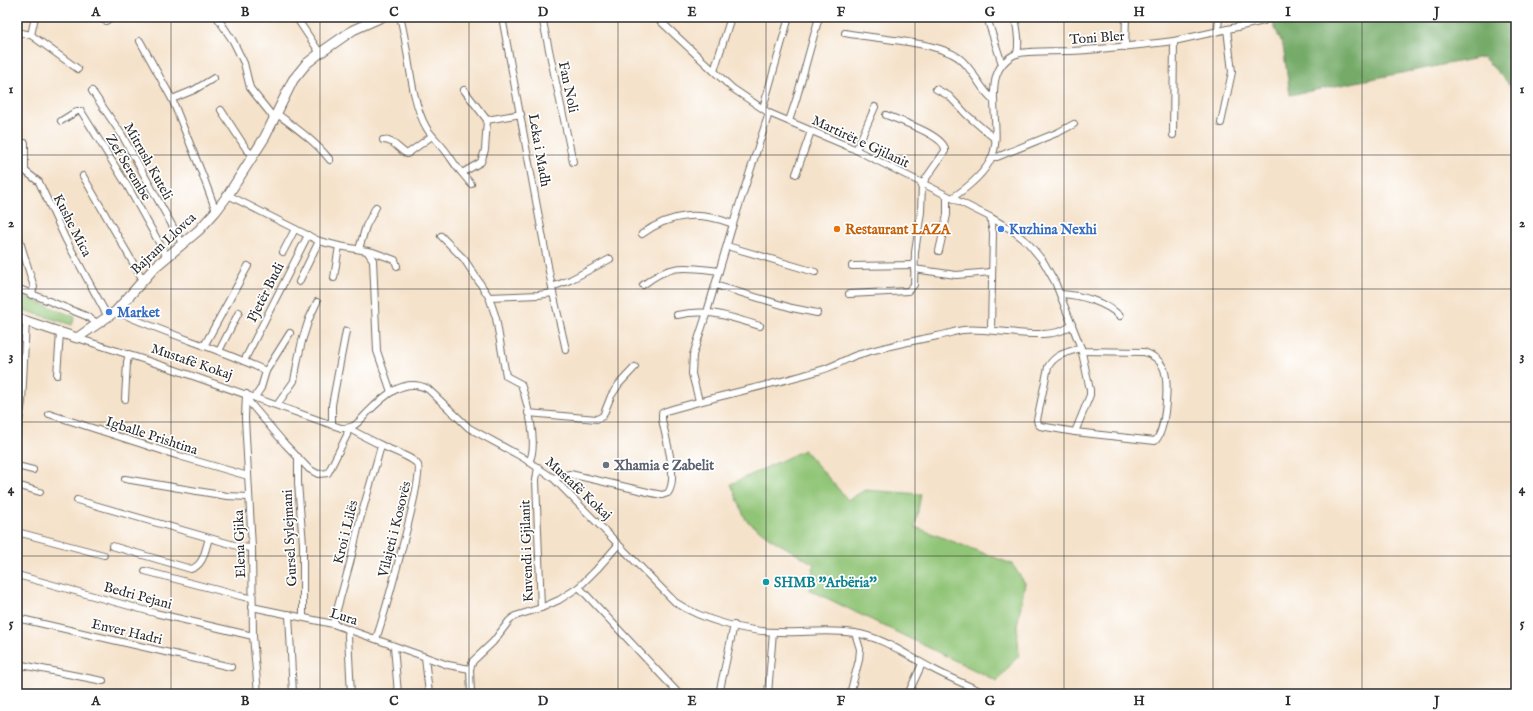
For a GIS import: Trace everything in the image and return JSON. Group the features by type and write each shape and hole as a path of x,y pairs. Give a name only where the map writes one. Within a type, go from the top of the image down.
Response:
{"street":[{"path":"31,35 35,17"},
{"path":"98,17 106,21 112,17"},
{"path":"217,17 233,41 244,63 250,88 275,116 308,137 330,160"},
{"path":"296,17 320,52"},
{"name":"Bajram Llovca","path":"77,338 99,324 116,310 143,280 199,230 216,211 228,195 265,136 293,80 306,64 320,52 353,30 382,17"},
{"path":"400,17 405,36 414,92 426,126 432,136 471,184"},
{"name":"Leka i Madh","path":"502,17 553,290 566,350"},
{"name":"Fan Noli","path":"542,17 573,162"},
{"name":"Martirët e Gjilanit","path":"656,17 732,88 770,113 856,150 922,184 990,216 1012,230 1028,243 1043,261 1061,294 1082,350 1090,395 1075,432"},
{"path":"714,71 731,17"},
{"path":"763,108 789,17"},
{"path":"788,121 796,100 819,17"},
{"path":"1015,17 1017,28 1017,54"},
{"path":"1125,47 1126,17"},
{"path":"1218,31 1219,17"},
{"name":"Toni Bler","path":"1002,64 1017,54 1125,47 1174,40 1264,21 1266,17"},
{"path":"939,251 950,197 971,184 992,157 996,139 994,100 995,79 1002,64 989,24"},
{"path":"1222,123 1232,72 1227,29"},
{"path":"17,32 31,35 78,69"},
{"path":"846,33 909,42 950,52 959,58 969,68 979,84 994,100"},
{"path":"140,40 172,99 216,211"},
{"path":"1173,135 1174,40"},
{"path":"172,99 194,90 214,78"},
{"path":"936,89 949,96 967,115 996,139"},
{"path":"462,173 482,162 485,150 487,120 464,90"},
{"name":"Mitrush Kuteli","path":"92,91 122,135 183,245"},
{"path":"856,150 875,107"},
{"path":"221,110 247,150 253,155"},
{"name":"Zef Serembe","path":"61,121 77,111 81,111 131,192 167,257"},
{"path":"699,401 692,374 693,355 727,246 732,224 770,113"},
{"path":"487,120 521,114"},
{"path":"849,294 908,291 914,285 914,267 921,212 922,184 941,157 946,147 937,138 910,124 886,115"},
{"path":"992,157 997,157 1059,132 1074,124"},
{"path":"796,174 811,131"},
{"path":"383,140 387,140 394,144 406,154 432,136"},
{"name":"Kushe Mica","path":"25,143 25,171 39,182 66,240 108,317"},
{"path":"83,176 143,280"},
{"path":"228,195 320,241 374,252 394,260 397,266"},
{"path":"359,249 366,226 376,207"},
{"path":"642,234 667,220 683,216 702,216 719,219 732,224"},
{"path":"990,216 993,233 991,330"},
{"path":"283,252 295,229"},
{"path":"17,232 34,287 31,294"},
{"name":"Pjetër Budi","path":"244,361 308,235"},
{"path":"441,236 464,259 489,297 496,318 506,376 521,384 525,397 534,448 529,462"},
{"path":"299,282 320,241"},
{"path":"334,278 339,246"},
{"path":"727,246 815,272"},
{"path":"368,251 374,260 377,351 391,392"},
{"path":"489,297 553,290 610,259"},
{"path":"204,346 248,266"},
{"path":"852,266 914,267 956,275 992,272"},
{"path":"643,286 655,276 671,268 686,267 719,271"},
{"path":"715,285 792,308 817,313"},
{"path":"17,288 80,313 99,324"},
{"path":"1061,294 1086,298 1110,308 1120,316"},
{"path":"277,405 294,381 302,341 309,319 317,302"},
{"name":"Mustafë Kokaj","path":"116,310 266,371"},
{"name":"Mustafë Kokaj","path":"219,351 239,312"},
{"path":"677,315 693,312 717,313 760,326"},
{"name":"Mustafë Kokaj","path":"17,318 129,354 332,425 348,428 381,446"},
{"path":"17,434 22,402 26,321"},
{"path":"553,478 570,474 652,494 668,493 671,489 672,477 663,425 662,413 666,411 699,401 819,371 855,356 883,348 963,330 980,328 1040,334 1067,329 1072,324"},
{"path":"332,425 332,405 346,330"},
{"path":"57,375 60,333"},
{"path":"255,397 261,388 266,371 290,333"},
{"path":"1082,350 1144,352 1158,359 1164,368 1166,379 1164,420 1157,438 1154,441 1075,432 1040,426 1038,424 1037,420 1048,367 1051,361 1056,356 1082,350"},
{"name":"Mustafë Kokaj","path":"125,399 127,362 129,354"},
{"path":"528,414 597,419 603,416 611,396 619,384 635,367"},
{"name":"Mustafë Kokaj","path":"348,428 355,425 378,402 391,392 409,385 421,385 428,388 468,428 538,467 553,478 674,602 684,609 734,625 773,632 829,631 855,633 884,642 922,664 986,694"},
{"name":"Mustafë Kokaj","path":"246,394 250,403 298,458 309,469 318,474 328,473 347,435 348,428"},
{"name":"Elena Gjika","path":"246,394 245,418 252,548 253,636 258,694"},
{"name":"Igballe Prishtina","path":"49,414 171,454 248,476"},
{"name":"Kroi i Lilës","path":"333,624 350,564 363,507 381,446"},
{"name":"Vilajeti i Kosovës","path":"376,639 386,612 412,512 419,469 418,464 410,459 381,446"},
{"name":"Gursel Sylejmani","path":"298,458 298,483 303,544 303,617"},
{"path":"17,466 33,470"},
{"name":"Kuvendi i Gjilanit","path":"470,669 473,661 493,642 509,621 515,616 542,608 536,480 538,467"},
{"path":"125,479 227,496 249,497"},
{"path":"17,485 40,492"},
{"path":"77,500 241,547 252,548"},
{"path":"17,532 104,556"},
{"path":"112,546 191,569 201,564 209,538"},
{"path":"542,608 559,600 579,587 597,569 618,544"},
{"path":"145,571 252,598"},
{"name":"Bedri Pejani","path":"17,575 155,613 253,636"},
{"path":"579,587 679,694"},
{"name":"Lura","path":"252,607 333,624 448,665 470,669"},
{"path":"288,614 293,694"},
{"name":"Enver Hadri","path":"17,618 231,667"},
{"path":"719,694 734,625"},
{"path":"349,629 348,636 351,694"},
{"path":"768,694 773,632"},
{"path":"850,694 859,660 860,650 855,633"},
{"path":"394,646 398,694"},
{"path":"426,657 429,694"},
{"path":"17,664 103,681"},
{"path":"908,694 922,664"},
{"path":"470,669 471,694"}],"green space":[{"path":"1270,17 1516,17 1516,91 1483,57 1290,95 1283,46"},
{"path":"17,293 75,317 72,325 17,308"},
{"path":"804,450 848,500 865,490 921,494 915,527 1012,564 1025,583 1017,626 1019,655 997,681 810,590 814,564 771,539 746,520 731,484"}],"place":[{"name":"Restaurant LAZA","path":"837,229"},
{"name":"Kuzhina Nexhi","path":"1001,229"},
{"name":"Market","path":"109,312"},
{"name":"Xhamia e Zabelit","path":"606,465"},
{"name":"SHMB ''Arbëria''","path":"766,582"}]}
